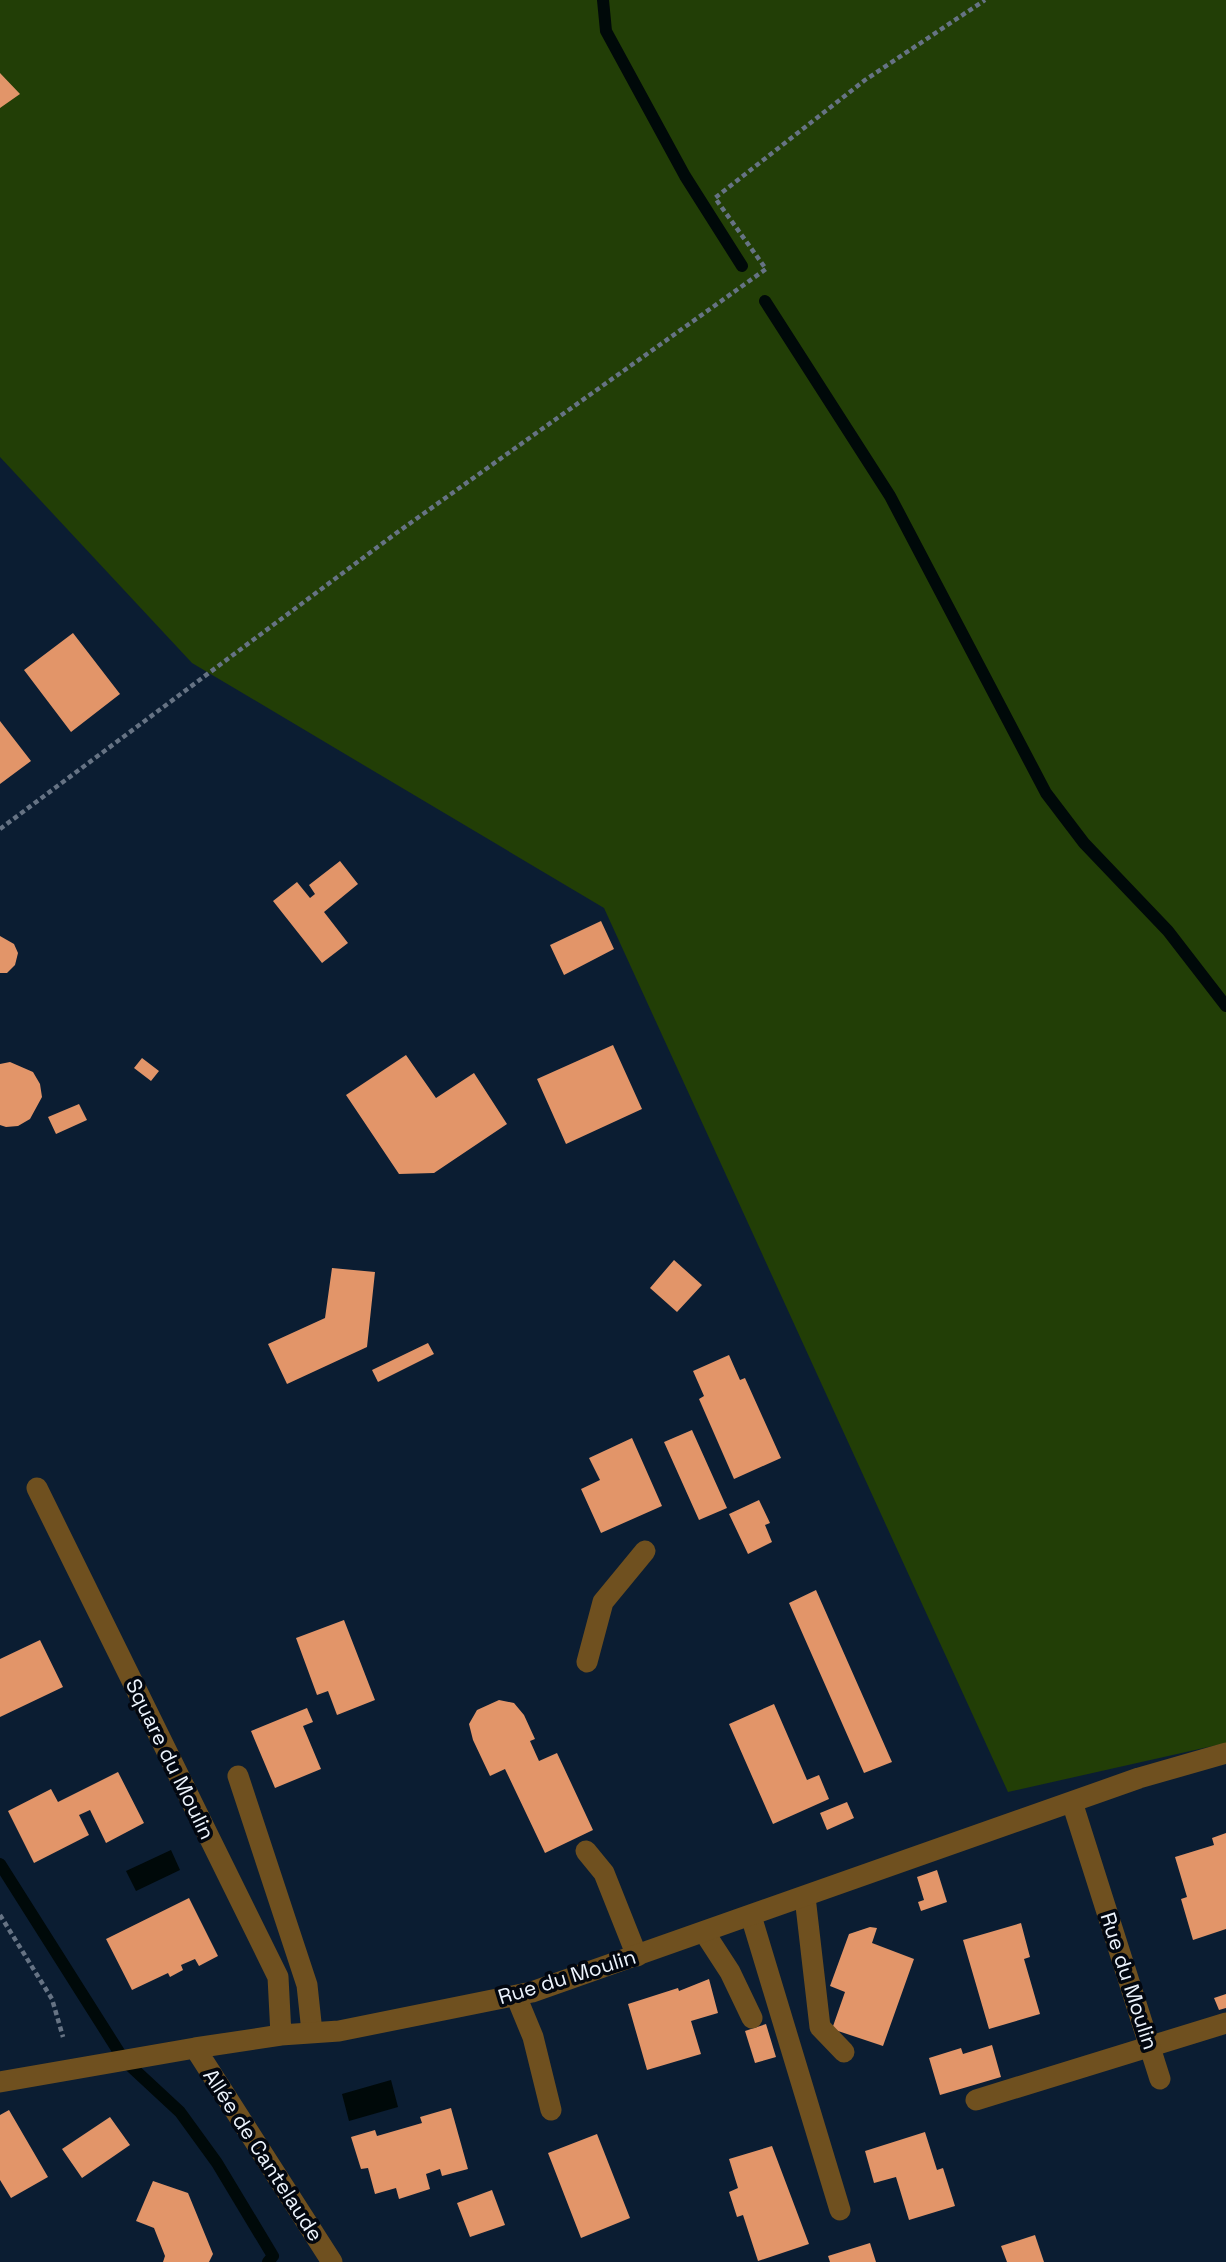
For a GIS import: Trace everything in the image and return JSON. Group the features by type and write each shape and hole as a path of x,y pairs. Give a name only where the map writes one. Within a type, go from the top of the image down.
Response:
{"street":[{"name":"Square du Moulin","path":"37,1488 278,1977 281,2035"},
{"path":"587,1662 603,1602 645,1551"},
{"name":"Rue du Moulin","path":"0,2082 281,2035 339,2031 516,1996 704,1933 1072,1802 1226,1753"},
{"path":"238,1776 307,1985 312,2032"},
{"name":"Rue du Moulin","path":"1072,1802 1160,2079"},
{"path":"586,1851 604,1873 637,1956"},
{"path":"805,1897 820,2027 844,2052"},
{"path":"751,1916 840,2210"},
{"path":"704,1933 730,1972 752,2018"},
{"path":"516,1996 533,2037 551,2110"},
{"path":"976,2100 1226,2023"},
{"name":"Allée de Cantelaude","path":"195,2048 332,2262"}],"path":[{"path":"0,829 395,534 766,270 715,198 865,80 985,0"},
{"path":"0,1915 52,1999 63,2037"}],"green space":[{"path":"0,0 1226,0 1226,1743 1008,1792 604,908 192,663 0,457"}],"shaded area":[{"path":"171,1850 180,1870 136,1891 126,1871"},
{"path":"391,2080 398,2107 349,2121 342,2094"}],"building":[{"path":"0,73 20,94 0,108"},
{"path":"73,633 120,694 71,732 24,670"},
{"path":"0,721 31,761 0,784"},
{"path":"340,861 358,884 324,912 348,943 322,963 273,901 297,882 310,898 315,894 309,885"},
{"path":"601,921 614,949 564,975 550,945"},
{"path":"0,936 14,944 18,953 15,965 7,973 0,973"},
{"path":"613,1045 642,1109 566,1144 537,1079"},
{"path":"406,1055 436,1098 474,1073 507,1124 434,1173 399,1174 346,1095"},
{"path":"142,1058 159,1071 151,1081 134,1068"},
{"path":"10,1062 33,1072 40,1084 42,1097 30,1119 18,1126 6,1127 0,1125 0,1064"},
{"path":"79,1104 87,1120 56,1134 48,1117"},
{"path":"674,1260 702,1285 677,1312 650,1288"},
{"path":"332,1268 375,1272 367,1347 287,1384 268,1344 325,1318"},
{"path":"428,1343 434,1354 378,1382 372,1370"},
{"path":"729,1355 740,1380 745,1378 781,1458 734,1479 699,1399 704,1396 693,1371"},
{"path":"692,1430 727,1508 699,1520 664,1442"},
{"path":"632,1438 662,1506 601,1533 581,1489 600,1480 589,1458"},
{"path":"759,1500 770,1523 765,1525 772,1542 748,1554 729,1514"},
{"path":"816,1590 892,1762 864,1773 789,1603"},
{"path":"344,1620 375,1700 337,1715 328,1691 317,1695 296,1638"},
{"path":"40,1640 63,1687 0,1717 0,1659"},
{"path":"499,1700 514,1703 524,1715 535,1739 530,1741 539,1761 557,1753 593,1830 545,1853 505,1769 490,1776 473,1740 469,1724 477,1710"},
{"path":"774,1704 807,1780 819,1775 829,1799 773,1824 729,1724"},
{"path":"307,1708 313,1722 303,1726 321,1769 275,1788 251,1731"},
{"path":"118,1772 144,1823 106,1843 90,1810 79,1815 89,1835 34,1863 8,1811 51,1789 58,1802"},
{"path":"847,1802 854,1818 827,1830 820,1813"},
{"path":"1226,1833 1226,1929 1193,1940 1181,1899 1187,1897 1175,1857 1214,1845 1212,1838"},
{"path":"937,1870 947,1902 921,1911 918,1902 924,1900 917,1877"},
{"path":"189,1898 218,1956 199,1966 195,1959 181,1965 183,1970 170,1977 168,1973 132,1990 106,1939"},
{"path":"1021,1923 1030,1957 1024,1959 1040,2014 989,2029 963,1940"},
{"path":"870,1927 877,1928 872,1943 914,1959 883,2046 832,2029 845,1992 830,1986 849,1934"},
{"path":"709,1979 718,2013 691,2021 701,2054 647,2070 628,2004 678,1988 679,1991"},
{"path":"1226,1994 1226,2008 1219,2010 1214,1998"},
{"path":"766,2024 776,2057 755,2063 745,2031"},
{"path":"992,2045 1001,2077 940,2095 929,2058 961,2048 963,2054"},
{"path":"451,2108 468,2169 442,2176 440,2169 426,2174 430,2189 399,2199 396,2188 375,2194 368,2168 361,2169 351,2137 375,2130 377,2136 422,2123 420,2117"},
{"path":"9,2110 48,2177 11,2198 0,2180 0,2115"},
{"path":"110,2117 130,2145 82,2178 62,2149"},
{"path":"925,2132 937,2170 943,2168 955,2206 909,2220 896,2177 874,2183 865,2151"},
{"path":"597,2134 630,2218 581,2238 548,2153"},
{"path":"772,2146 809,2244 758,2261 743,2215 737,2217 729,2192 738,2188 729,2159"},
{"path":"153,2181 188,2193 213,2254 209,2262 163,2262 165,2256 154,2228 136,2221"},
{"path":"492,2190 505,2225 470,2237 457,2203"},
{"path":"1035,2235 1044,2262 1007,2262 1001,2246"},
{"path":"870,2243 876,2262 830,2262 828,2256"}],"waterway":[{"path":"603,0 606,31 685,176 742,266"},
{"path":"765,301 890,496 1046,793 1084,843 1168,931 1226,1006"},
{"path":"0,1864 124,2060 180,2112 217,2163 273,2256 268,2262"}]}
